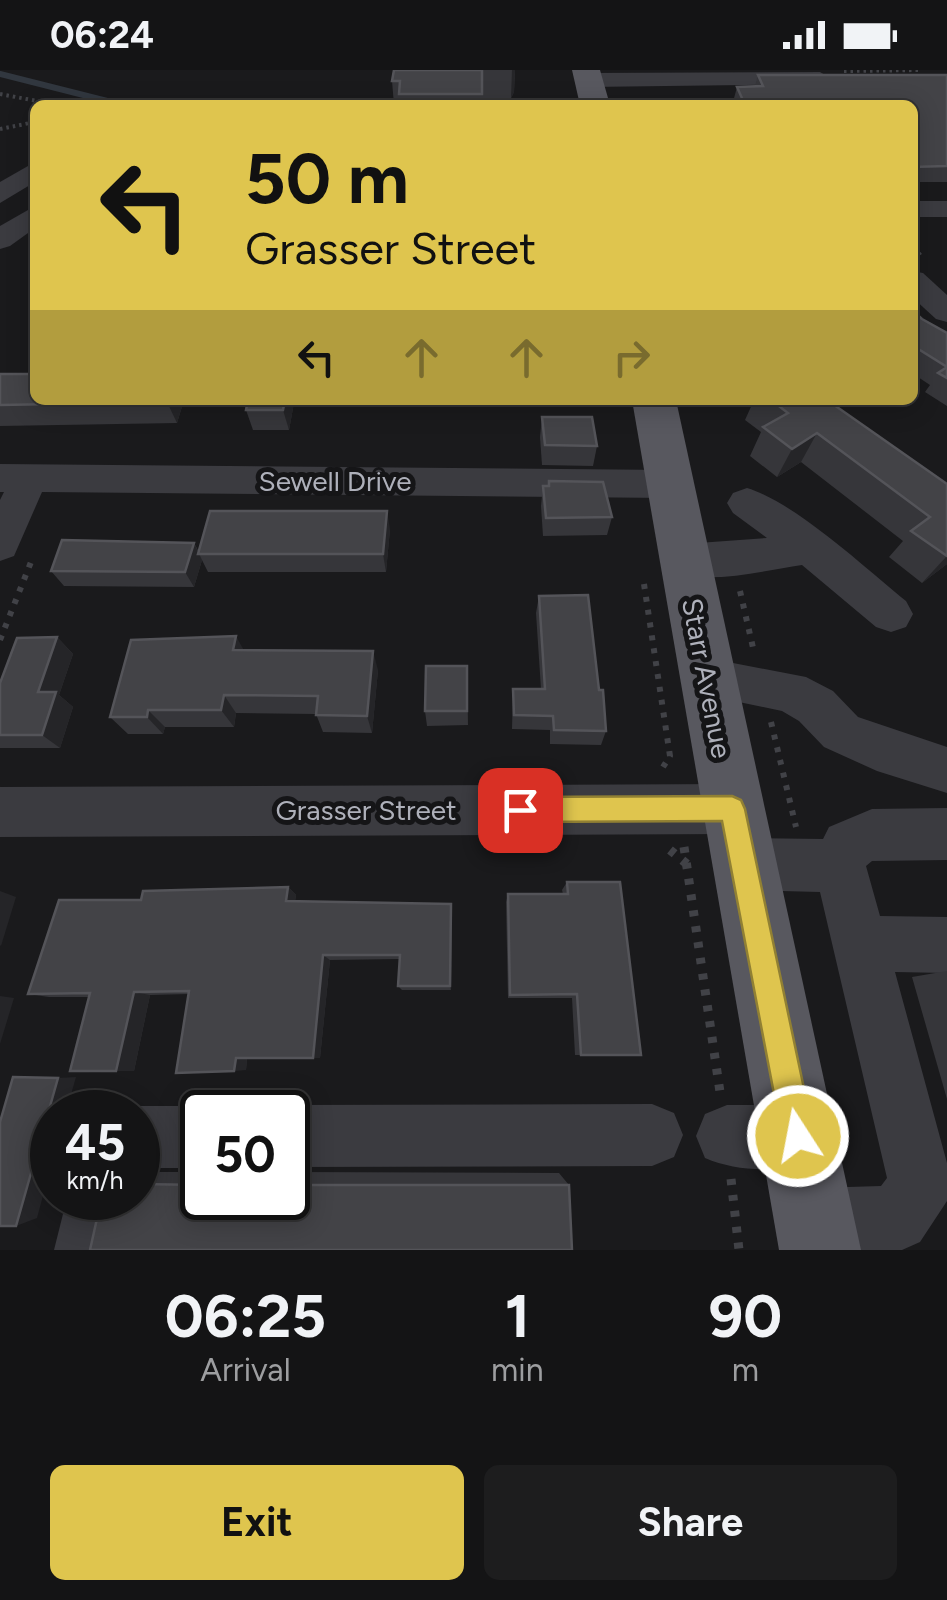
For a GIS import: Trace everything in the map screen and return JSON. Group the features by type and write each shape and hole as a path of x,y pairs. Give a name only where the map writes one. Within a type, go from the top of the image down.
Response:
{"main road":[{"name":"Starr Avenue","path":"655,405 669,484 663,568 707,678 695,804 798,1136 818,1236"}],"street":[{"path":"590,85 847,79"},
{"path":"0,195 30,174"},
{"path":"0,204 30,213"},
{"path":"918,209 947,209"},
{"path":"0,240 30,218"},
{"path":"918,285 947,312"},
{"path":"14,478 18,548"},
{"name":"Sewell Drive","path":"14,478 669,484"},
{"path":"748,504 810,548 890,614"},
{"path":"663,568 810,548"},
{"path":"707,678 790,692 816,706 841,732 877,749 947,770"},
{"name":"Grasser Street","path":"0,812 695,804 840,866"},
{"path":"818,1236 897,1219 921,1186 840,866 847,845 872,835 947,834"},
{"path":"859,944 947,945"},
{"path":"310,1136 652,1136"},
{"path":"727,1136 798,1136"},
{"path":"88,1250 95,1220"}],"path":[{"path":"0,94 32,100"},
{"path":"0,129 30,123"},
{"path":"0,640 18,548"},
{"path":"663,568 670,756 695,804 739,1250"}],"building":[{"path":"394,70 482,70 482,94 399,94 400,81 392,81"},
{"path":"758,75 947,75 947,166 918,167 918,100 743,100 737,87 763,86"},
{"path":"918,315 947,333 947,367 918,349"},
{"path":"0,374 30,374 30,404 0,405"},
{"path":"247,405 284,405 283,410 246,410"},
{"path":"778,405 834,405 947,484 947,556 911,531 930,517 817,433 792,449 763,427 788,413"},
{"path":"542,417 592,417 597,446 545,445"},
{"path":"549,481 603,482 612,517 546,518 543,486 549,486"},
{"path":"210,511 387,511 383,554 198,554"},
{"path":"62,540 194,543 185,572 51,571"},
{"path":"588,595 606,731 554,730 553,716 514,715 513,689 545,689 539,596"},
{"path":"236,636 233,650 373,651 367,716 316,715 318,696 224,695 221,710 148,710 147,717 110,717 131,640"},
{"path":"57,637 38,692 56,692 42,735 0,735 0,683 17,638"},
{"path":"426,666 467,666 467,711 425,711"},
{"path":"567,882 620,882 641,1055 581,1055 577,994 510,995 508,894 568,894"},
{"path":"288,887 286,901 451,904 450,986 398,986 400,955 323,955 313,1058 236,1058 234,1071 176,1073 189,991 134,992 116,1071 70,1071 90,993 28,994 59,900 141,900 143,891"},
{"path":"13,1077 58,1078 55,1090 30,1090 30,1177 16,1226 0,1226 0,1122"},
{"path":"160,1184 180,1185 180,1220 310,1220 310,1185 569,1185 572,1250 90,1250 97,1220 160,1220"}],"waterway":[{"path":"0,74 103,100"}],"route":[{"path":"520,810 732,809 798,1136"}]}
